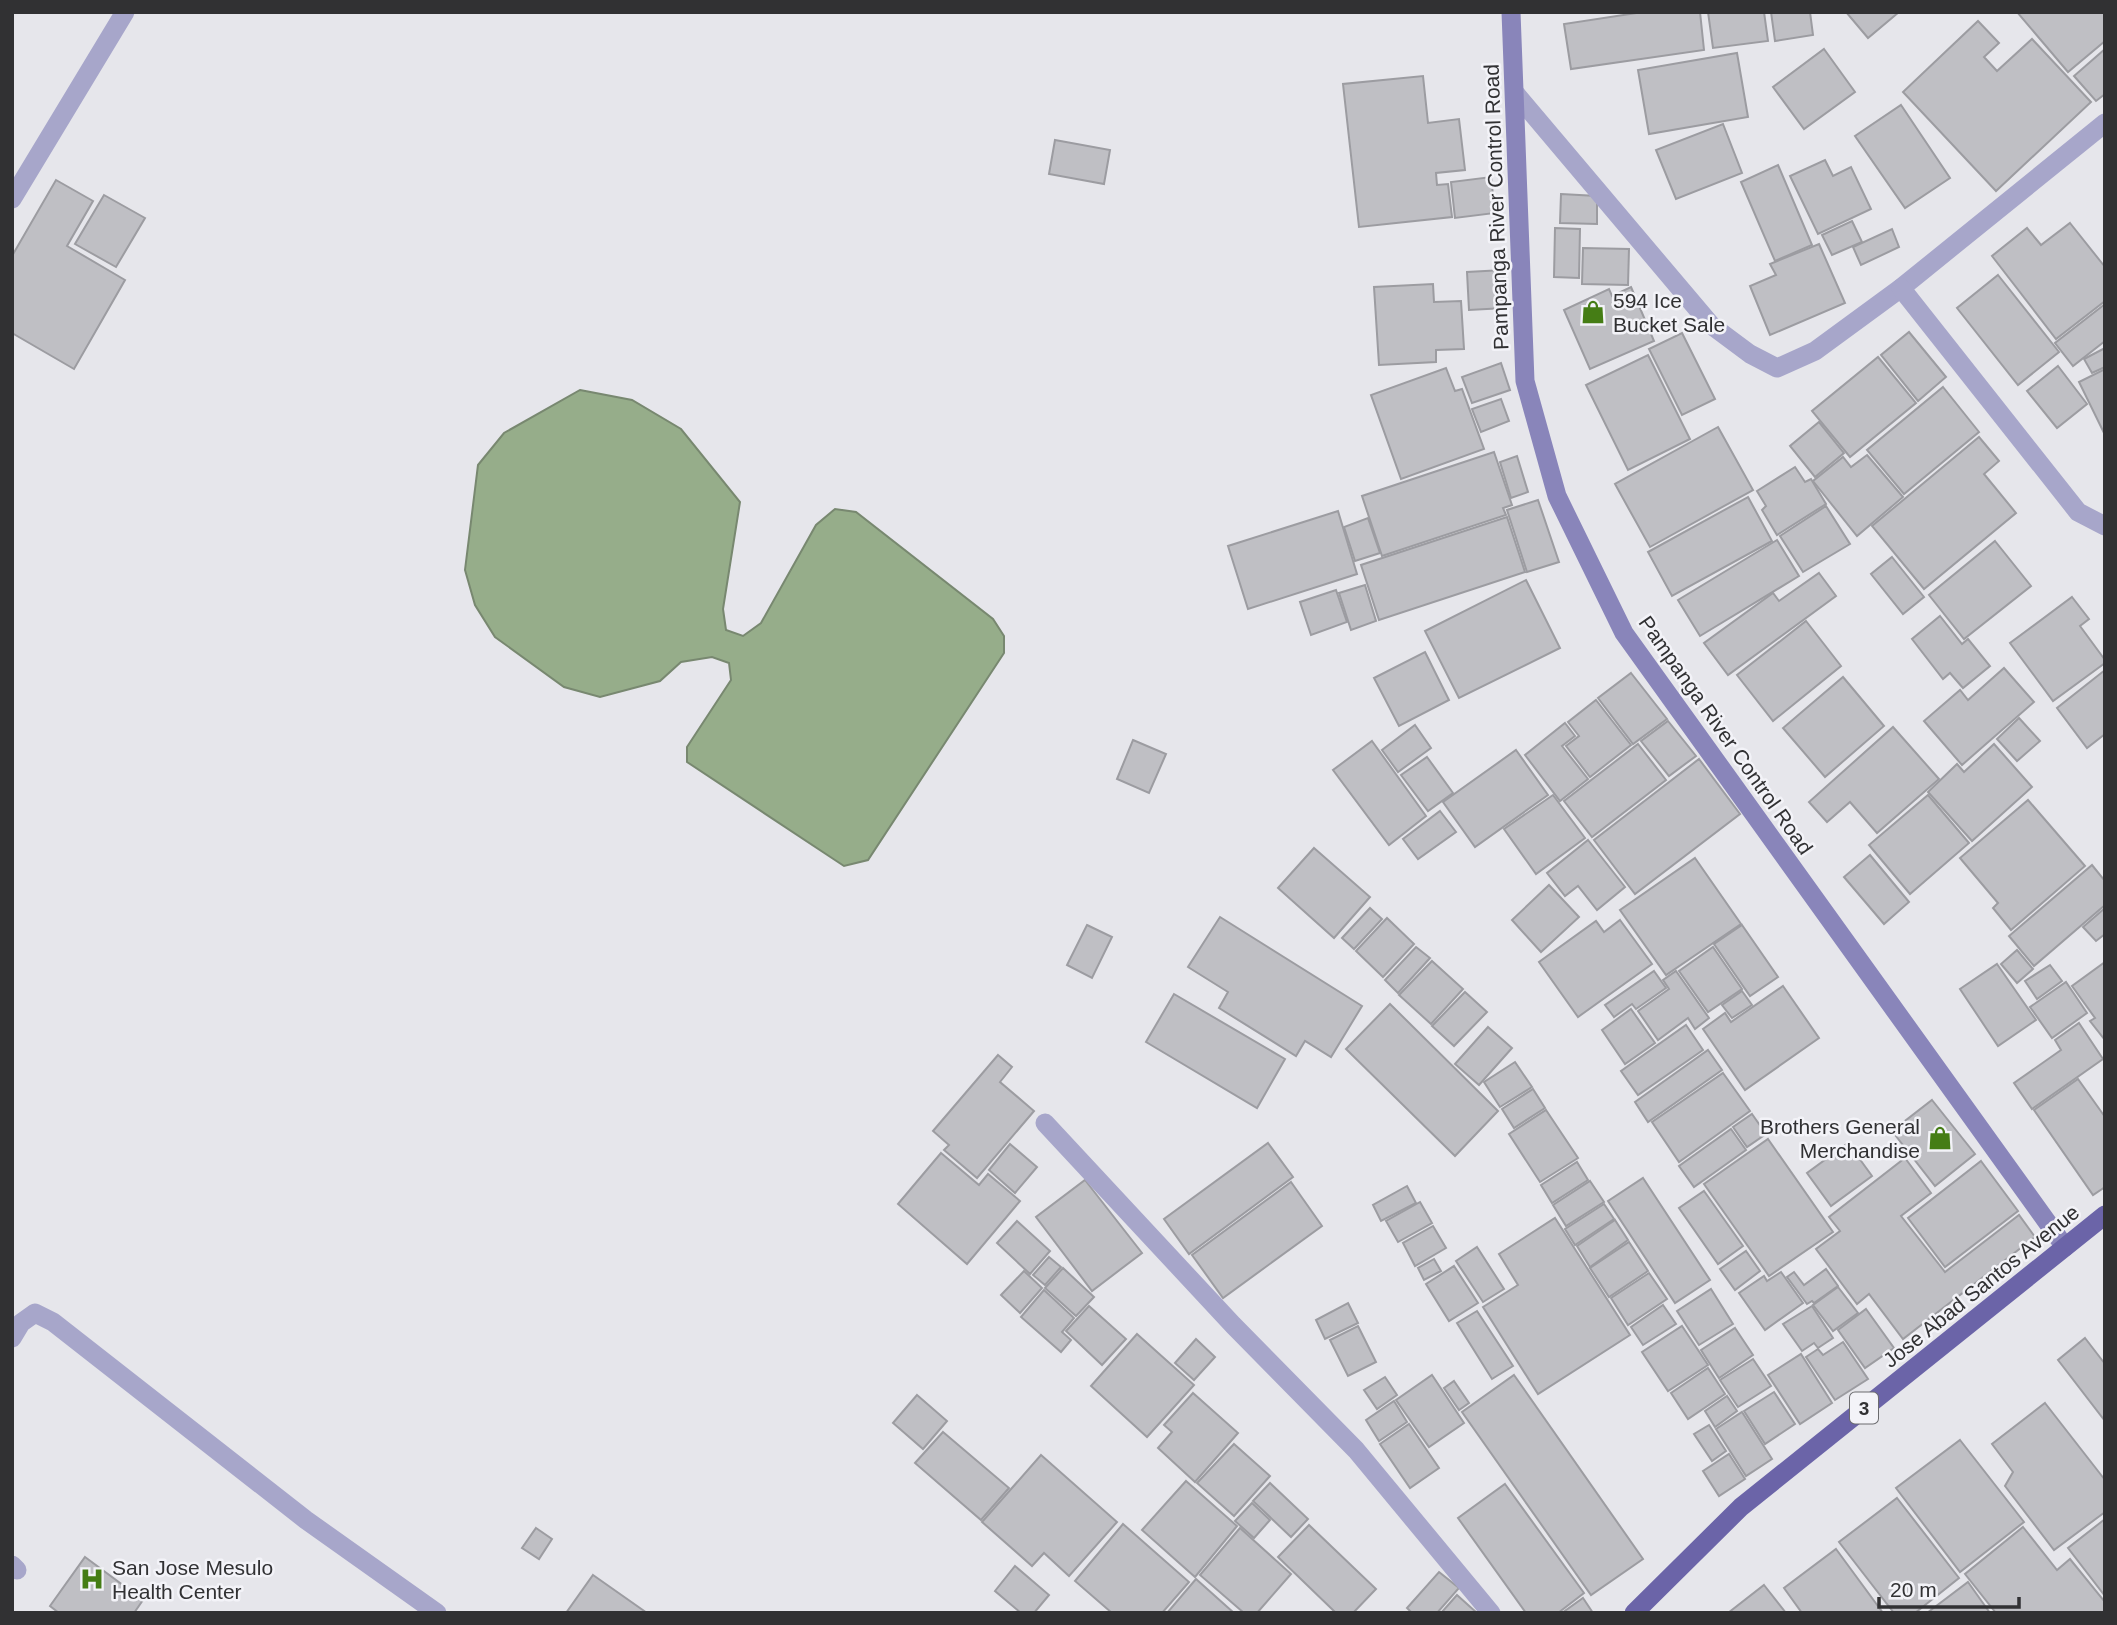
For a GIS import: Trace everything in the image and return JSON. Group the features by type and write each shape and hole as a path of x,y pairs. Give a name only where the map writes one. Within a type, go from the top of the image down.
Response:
{"highway":[{"name":"Jose Abad Santos Avenue","path":"1634,1613 1741,1507 2105,1215"}],"main road":[{"name":"Pampanga River Control Road","path":"1511,12 1525,382 1557,496 1624,633 2065,1247"}],"street":[{"path":"12,199 125,12"},
{"path":"1515,93 1711,325 1749,354 1777,368 1815,351 1901,288 2105,123"},
{"path":"1901,288 2078,512 2105,526"},
{"path":"1045,1123 1233,1325 1356,1450 1490,1613"},
{"path":"12,1338 21,1322 35,1313 53,1322 306,1520 437,1613"}],"shaded area":[{"path":"580,390 632,400 681,429 740,502 723,609 726,630 743,636 761,623 816,525 835,509 856,512 993,619 1004,636 1004,653 868,860 844,866 687,762 687,747 731,680 729,663 712,657 681,662 660,681 600,697 564,687 495,637 475,605 465,570 478,465 504,433"}],"building":[{"path":"1643,12 1700,12 1704,50 1571,69 1564,24"},
{"path":"1708,12 1764,12 1768,41 1713,48"},
{"path":"1771,12 1810,12 1813,35 1775,41"},
{"path":"1846,12 1899,12 1868,38"},
{"path":"2017,12 2105,12 2105,41 2068,72"},
{"path":"1978,21 1999,43 1984,57 1997,71 2032,39 2091,102 1996,191 1903,92"},
{"path":"1824,49 1855,92 1804,129 1773,87"},
{"path":"2105,49 2105,94 2096,101 2074,76"},
{"path":"1737,53 1748,117 1649,134 1638,70"},
{"path":"1423,76 1428,123 1459,119 1465,170 1436,173 1437,185 1448,184 1452,217 1359,227 1343,84"},
{"path":"1901,105 1950,178 1905,208 1855,136"},
{"path":"1723,124 1742,173 1676,199 1656,150"},
{"path":"1055,140 1110,150 1104,184 1049,174"},
{"path":"1825,160 1833,176 1851,167 1871,209 1818,234 1790,176"},
{"path":"1778,165 1812,245 1775,261 1741,182"},
{"path":"1491,177 1495,213 1455,218 1451,182"},
{"path":"56,180 93,201 67,246 125,280 74,369 12,333 12,256"},
{"path":"1561,194 1597,196 1597,224 1560,223"},
{"path":"104,195 145,218 116,267 75,244"},
{"path":"1852,221 1862,242 1832,255 1822,235"},
{"path":"2070,223 2105,267 2105,301 2056,339 1992,256 2027,228 2041,245"},
{"path":"1555,228 1580,229 1579,278 1554,277"},
{"path":"1892,229 1899,247 1861,265 1853,247"},
{"path":"1819,244 1845,303 1770,335 1750,286 1776,275 1770,264"},
{"path":"1583,248 1629,249 1628,285 1582,284"},
{"path":"1503,270 1505,308 1469,310 1467,272"},
{"path":"1998,275 2059,352 2018,385 1957,308"},
{"path":"1433,284 1434,302 1461,301 1464,349 1436,350 1436,362 1379,365 1374,287"},
{"path":"1631,287 1654,341 1590,369 1564,310 1609,289 1612,296"},
{"path":"2105,304 2105,341 2073,366 2055,343"},
{"path":"1909,332 1946,377 1918,401 1881,355"},
{"path":"1682,333 1715,399 1682,415 1649,349"},
{"path":"2105,348 2105,367 2092,373 2084,359"},
{"path":"1648,355 1690,439 1628,470 1586,385"},
{"path":"1878,357 1916,403 1850,457 1812,411"},
{"path":"1501,363 1510,390 1472,403 1462,377"},
{"path":"2058,366 2087,404 2057,428 2027,391"},
{"path":"1446,368 1455,391 1462,389 1484,449 1401,479 1371,395"},
{"path":"2105,369 2105,435 2079,382"},
{"path":"1943,387 1979,432 1904,494 1867,450"},
{"path":"1501,399 1509,421 1481,432 1472,409"},
{"path":"1819,422 1844,453 1815,477 1790,446"},
{"path":"1718,427 1753,490 1650,547 1615,484"},
{"path":"1979,437 1999,461 1984,474 2016,513 1924,589 1872,526"},
{"path":"1494,452 1512,505 1503,508 1506,515 1382,556 1362,496"},
{"path":"1867,455 1903,497 1857,536 1813,481 1843,457 1851,467"},
{"path":"1517,456 1528,492 1511,498 1500,462"},
{"path":"1795,467 1805,482 1811,479 1826,504 1777,535 1762,510 1766,506 1757,491"},
{"path":"1748,497 1772,541 1672,596 1648,552"},
{"path":"1538,500 1559,562 1527,572 1507,510"},
{"path":"1826,506 1850,544 1803,572 1780,536"},
{"path":"1338,511 1357,574 1248,609 1228,546"},
{"path":"1507,517 1525,572 1379,620 1361,565"},
{"path":"1368,518 1380,553 1355,561 1344,527"},
{"path":"1777,540 1799,576 1700,636 1678,600"},
{"path":"1995,541 2031,586 1964,639 1929,595"},
{"path":"1892,557 1924,597 1903,614 1871,574"},
{"path":"1819,573 1836,596 1728,675 1704,643 1773,593 1779,601"},
{"path":"1526,580 1560,648 1459,698 1425,631"},
{"path":"1365,585 1376,621 1351,630 1339,593"},
{"path":"1336,590 1347,622 1311,635 1300,602"},
{"path":"2072,597 2089,619 2080,626 2105,663 2053,701 2010,643"},
{"path":"1940,616 1962,644 1968,639 1990,666 1963,688 1950,673 1943,679 1912,639"},
{"path":"1806,621 1841,666 1773,721 1737,675"},
{"path":"1425,652 1449,700 1399,726 1374,678"},
{"path":"2004,668 2034,702 1962,765 1924,721 1960,690 1968,700"},
{"path":"2105,670 2105,734 2087,748 2057,708"},
{"path":"1631,673 1667,719 1633,744 1598,698"},
{"path":"1843,677 1884,726 1825,777 1783,728"},
{"path":"1596,700 1631,745 1590,777 1566,746 1579,736 1568,722"},
{"path":"2019,718 2040,741 2017,761 1997,739"},
{"path":"1668,721 1696,756 1669,776 1641,741"},
{"path":"1565,723 1575,736 1562,746 1588,779 1560,801 1525,755"},
{"path":"1415,725 1431,748 1398,772 1382,750"},
{"path":"1893,727 1939,779 1877,833 1850,802 1827,822 1809,802"},
{"path":"1133,740 1166,754 1149,793 1117,779"},
{"path":"1372,741 1426,816 1389,845 1333,770"},
{"path":"1638,744 1666,780 1592,837 1564,801"},
{"path":"1994,744 2032,787 1972,841 1928,792 1957,764 1964,772"},
{"path":"1516,750 1548,795 1475,847 1443,802"},
{"path":"1427,757 1453,793 1428,811 1401,775"},
{"path":"1699,759 1740,814 1635,894 1594,840"},
{"path":"1553,795 1585,838 1536,874 1504,829"},
{"path":"1928,795 1969,843 1910,894 1869,845"},
{"path":"2028,800 2085,866 2011,930 1993,908 1998,903 1960,858"},
{"path":"1440,811 1456,832 1418,859 1403,839"},
{"path":"1588,840 1625,887 1597,910 1578,886 1565,896 1547,873"},
{"path":"1314,848 1370,897 1334,938 1278,888"},
{"path":"1870,855 1909,902 1884,924 1844,877"},
{"path":"1695,858 1741,924 1666,975 1620,910"},
{"path":"2092,865 2105,881 2105,905 2034,966 2009,936"},
{"path":"1549,885 1579,917 1541,952 1512,920"},
{"path":"1370,908 1382,919 1354,949 1342,938"},
{"path":"2105,908 2105,934 2096,941 2083,927"},
{"path":"1220,917 1362,1006 1331,1057 1305,1041 1296,1056 1219,1008 1228,992 1188,967"},
{"path":"1387,918 1414,944 1383,977 1356,951"},
{"path":"1620,920 1652,964 1578,1017 1539,962 1596,921 1604,932"},
{"path":"1087,925 1112,937 1092,978 1067,965"},
{"path":"1742,925 1778,977 1750,996 1714,944"},
{"path":"1416,947 1430,958 1398,993 1385,980"},
{"path":"1713,947 1742,989 1708,1012 1679,971"},
{"path":"2017,950 2033,969 2017,983 2001,964"},
{"path":"1432,961 1463,989 1431,1024 1399,995"},
{"path":"2105,962 2105,1040 2090,1021 2095,1018 2072,986"},
{"path":"1997,964 2036,1020 1998,1046 1960,989"},
{"path":"2050,965 2062,981 2037,999 2025,981"},
{"path":"1654,971 1666,988 1636,1009 1632,1004 1614,1017 1605,1005"},
{"path":"1676,971 1709,1018 1695,1029 1688,1018 1658,1040 1638,1011 1669,989 1663,980"},
{"path":"2066,982 2087,1013 2052,1038 2030,1007"},
{"path":"1783,986 1819,1038 1745,1090 1703,1029 1725,1013 1731,1022"},
{"path":"1742,991 1752,1005 1732,1018 1722,1005"},
{"path":"1465,992 1487,1012 1454,1046 1432,1026"},
{"path":"1174,994 1285,1059 1257,1108 1146,1042"},
{"path":"1390,1004 1498,1111 1455,1156 1346,1049"},
{"path":"1631,1009 1655,1043 1625,1064 1602,1030"},
{"path":"2079,1023 2103,1059 2032,1109 2014,1083 2061,1050 2055,1040"},
{"path":"1686,1025 1703,1050 1638,1095 1621,1071"},
{"path":"1488,1027 1512,1048 1479,1085 1455,1064"},
{"path":"1708,1050 1722,1070 1648,1122 1635,1102"},
{"path":"998,1055 1012,1067 1000,1082 1034,1111 977,1178 944,1150 949,1145 933,1131"},
{"path":"1515,1062 1532,1087 1500,1107 1484,1082"},
{"path":"1723,1073 1750,1111 1679,1162 1652,1122"},
{"path":"2078,1079 2105,1117 2105,1187 2093,1195 2034,1110"},
{"path":"1533,1089 1545,1108 1514,1128 1502,1109"},
{"path":"1932,1100 1975,1154 1935,1186 1892,1131"},
{"path":"1546,1110 1578,1158 1540,1182 1509,1134"},
{"path":"1752,1114 1766,1134 1747,1147 1733,1127"},
{"path":"1731,1129 1746,1150 1694,1187 1679,1166"},
{"path":"1768,1139 1833,1232 1769,1276 1704,1184"},
{"path":"1268,1143 1293,1177 1189,1254 1164,1219"},
{"path":"1848,1143 1872,1176 1831,1206 1807,1173"},
{"path":"1010,1144 1037,1167 1015,1193 989,1170"},
{"path":"941,1153 979,1185 988,1174 1020,1201 967,1264 898,1204"},
{"path":"1905,1158 1931,1193 1901,1216 1945,1272 2019,1215 2035,1237 1903,1339 1869,1294 1857,1304 1816,1249 1840,1231 1829,1217"},
{"path":"1981,1161 2018,1211 1945,1267 1908,1218"},
{"path":"1577,1162 1588,1180 1552,1203 1541,1185"},
{"path":"1643,1178 1710,1280 1675,1303 1608,1201"},
{"path":"1085,1180 1142,1253 1092,1291 1036,1217"},
{"path":"1590,1181 1604,1202 1566,1226 1553,1205"},
{"path":"1291,1182 1322,1226 1223,1298 1192,1255"},
{"path":"1407,1186 1416,1203 1381,1221 1373,1205"},
{"path":"1704,1191 1743,1246 1718,1264 1679,1208"},
{"path":"1420,1202 1432,1223 1398,1242 1386,1221"},
{"path":"1604,1204 1614,1219 1575,1245 1565,1229"},
{"path":"1555,1218 1630,1335 1538,1394 1483,1307 1518,1285 1499,1254"},
{"path":"1615,1220 1628,1240 1590,1267 1577,1246"},
{"path":"1017,1221 1050,1251 1030,1274 997,1243"},
{"path":"1433,1226 1446,1248 1415,1266 1403,1243"},
{"path":"1629,1242 1648,1271 1609,1297 1590,1268"},
{"path":"1477,1247 1504,1289 1483,1302 1456,1261"},
{"path":"1746,1251 1760,1271 1735,1290 1720,1269"},
{"path":"1049,1257 1061,1267 1045,1285 1033,1275"},
{"path":"1434,1259 1441,1271 1424,1280 1418,1268"},
{"path":"1454,1266 1478,1303 1449,1321 1426,1284"},
{"path":"1063,1268 1094,1297 1076,1316 1045,1288"},
{"path":"1826,1269 1838,1286 1814,1303 1812,1301 1807,1304 1787,1277 1794,1272 1804,1285"},
{"path":"1024,1271 1042,1288 1020,1313 1001,1295"},
{"path":"1781,1272 1803,1303 1765,1330 1739,1293 1764,1276 1767,1281"},
{"path":"1649,1273 1667,1299 1628,1325 1611,1298"},
{"path":"1838,1287 1858,1313 1833,1331 1813,1305"},
{"path":"1711,1289 1733,1324 1699,1345 1677,1311"},
{"path":"1044,1290 1074,1318 1062,1332 1071,1340 1061,1352 1021,1317"},
{"path":"1348,1303 1358,1323 1325,1339 1316,1320"},
{"path":"1663,1305 1676,1324 1643,1345 1631,1327"},
{"path":"1089,1306 1126,1339 1102,1365 1066,1331"},
{"path":"1812,1306 1833,1338 1818,1348 1814,1343 1802,1351 1783,1324"},
{"path":"1866,1309 1894,1348 1865,1368 1838,1330"},
{"path":"1477,1311 1513,1366 1492,1379 1457,1323"},
{"path":"1358,1326 1376,1362 1348,1376 1330,1340"},
{"path":"1682,1326 1708,1365 1668,1391 1642,1352"},
{"path":"1735,1328 1753,1355 1719,1378 1701,1350"},
{"path":"1137,1334 1194,1385 1147,1437 1091,1386"},
{"path":"2085,1338 2105,1364 2105,1421 2058,1360"},
{"path":"1196,1339 1215,1357 1194,1380 1175,1363"},
{"path":"1843,1342 1868,1379 1835,1400 1806,1357 1818,1349 1823,1355"},
{"path":"1801,1354 1832,1403 1800,1424 1768,1375"},
{"path":"1753,1359 1771,1386 1738,1407 1720,1380"},
{"path":"1708,1368 1725,1394 1688,1419 1671,1393"},
{"path":"1432,1375 1464,1423 1429,1447 1396,1400"},
{"path":"1514,1375 1643,1559 1591,1595 1462,1412"},
{"path":"1385,1377 1397,1395 1377,1409 1364,1390"},
{"path":"1454,1381 1469,1403 1459,1410 1444,1388"},
{"path":"1774,1392 1795,1424 1765,1444 1744,1411"},
{"path":"1193,1393 1238,1433 1195,1482 1158,1448 1172,1432 1164,1425"},
{"path":"917,1395 947,1421 923,1449 893,1423"},
{"path":"1727,1396 1737,1411 1715,1427 1705,1411"},
{"path":"1394,1401 1407,1422 1379,1441 1366,1420"},
{"path":"2045,1403 2105,1480 2105,1512 2054,1550 2005,1486 2013,1472 1992,1444"},
{"path":"1742,1412 1772,1459 1746,1476 1716,1429"},
{"path":"1409,1424 1439,1468 1410,1488 1380,1444"},
{"path":"1709,1425 1726,1451 1712,1461 1694,1434"},
{"path":"943,1432 1009,1488 981,1520 915,1463"},
{"path":"1960,1440 2024,1522 1960,1572 1896,1488"},
{"path":"1234,1444 1270,1476 1234,1516 1197,1483"},
{"path":"1729,1454 1745,1479 1719,1496 1703,1471"},
{"path":"1041,1455 1117,1522 1069,1576 1044,1553 1032,1566 982,1522"},
{"path":"1186,1481 1237,1526 1195,1577 1142,1530"},
{"path":"1270,1483 1308,1519 1291,1537 1253,1501"},
{"path":"1505,1484 1584,1593 1558,1613 1526,1613 1458,1518"},
{"path":"1897,1498 1959,1578 1915,1613 1894,1613 1839,1542"},
{"path":"1252,1503 1270,1520 1254,1538 1235,1521"},
{"path":"2105,1519 2105,1596 2068,1548"},
{"path":"1123,1524 1189,1582 1162,1613 1112,1613 1075,1581"},
{"path":"1309,1525 1376,1589 1353,1613 1336,1613 1278,1557"},
{"path":"2023,1527 2057,1570 2070,1559 2105,1602 2105,1613 1996,1613 1965,1574"},
{"path":"536,1528 552,1539 539,1559 522,1548"},
{"path":"1240,1528 1291,1574 1257,1613 1244,1613 1200,1575"},
{"path":"1836,1549 1883,1613 1802,1613 1784,1588"},
{"name":"San Jose Mesulo Health Center","path":"85,1557 143,1600 134,1613 59,1613 50,1606"},
{"path":"1015,1566 1049,1595 1034,1613 1021,1613 995,1591"},
{"path":"1439,1572 1459,1588 1437,1613 1412,1613 1407,1608"},
{"path":"593,1575 647,1613 566,1613"},
{"path":"1196,1579 1234,1613 1167,1613"},
{"path":"1968,1582 1990,1613 1927,1613"},
{"path":"1764,1585 1786,1613 1728,1613"},
{"path":"1457,1595 1477,1613 1441,1613"},
{"path":"1583,1598 1593,1613 1562,1613"}],"place":[{"name":"594 Ice Bucket Sale","path":"1593,312"},
{"name":"Brothers General Merchandise","path":"1940,1138"},
{"name":"San Jose Mesulo Health Center","path":"92,1579"}]}
